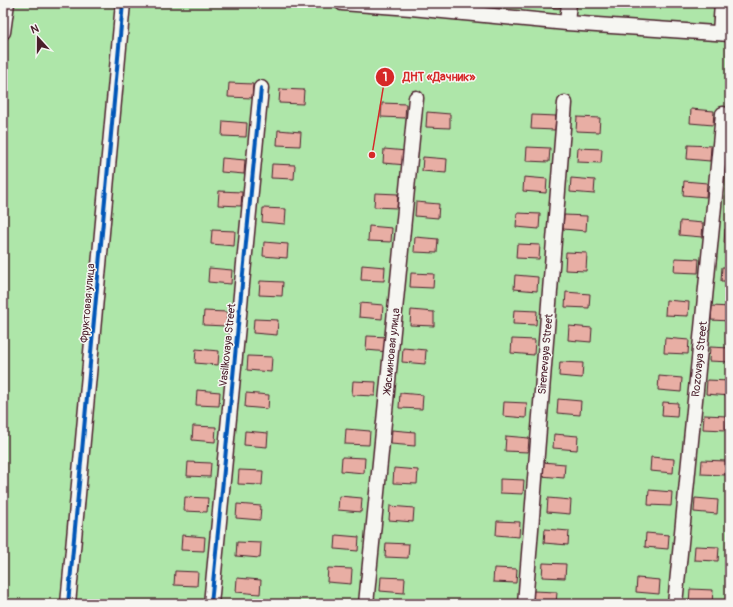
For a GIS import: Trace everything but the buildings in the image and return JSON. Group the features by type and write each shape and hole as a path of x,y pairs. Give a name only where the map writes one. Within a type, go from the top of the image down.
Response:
{"street":[{"path":"3,32 7,3"},
{"name":"Фруктовая улица","path":"68,604 123,3"},
{"path":"342,3 411,5 567,23 725,34 722,3"},
{"path":"567,23 568,3"},
{"name":"Vasilkovaya Street","path":"211,604 261,88"},
{"name":"Жасминовая улица","path":"366,604 416,98"},
{"name":"Sirenevaya Street","path":"525,604 565,103"},
{"name":"Rozovaya Street","path":"675,604 723,114"}],"green space":[{"path":"3,3 730,3 730,604 3,604"}],"cycle path":[{"path":"68,604 123,3"},
{"path":"211,604 261,88"}],"place":[{"name":"ДНТ «Дачник»","path":"372,155"}]}
